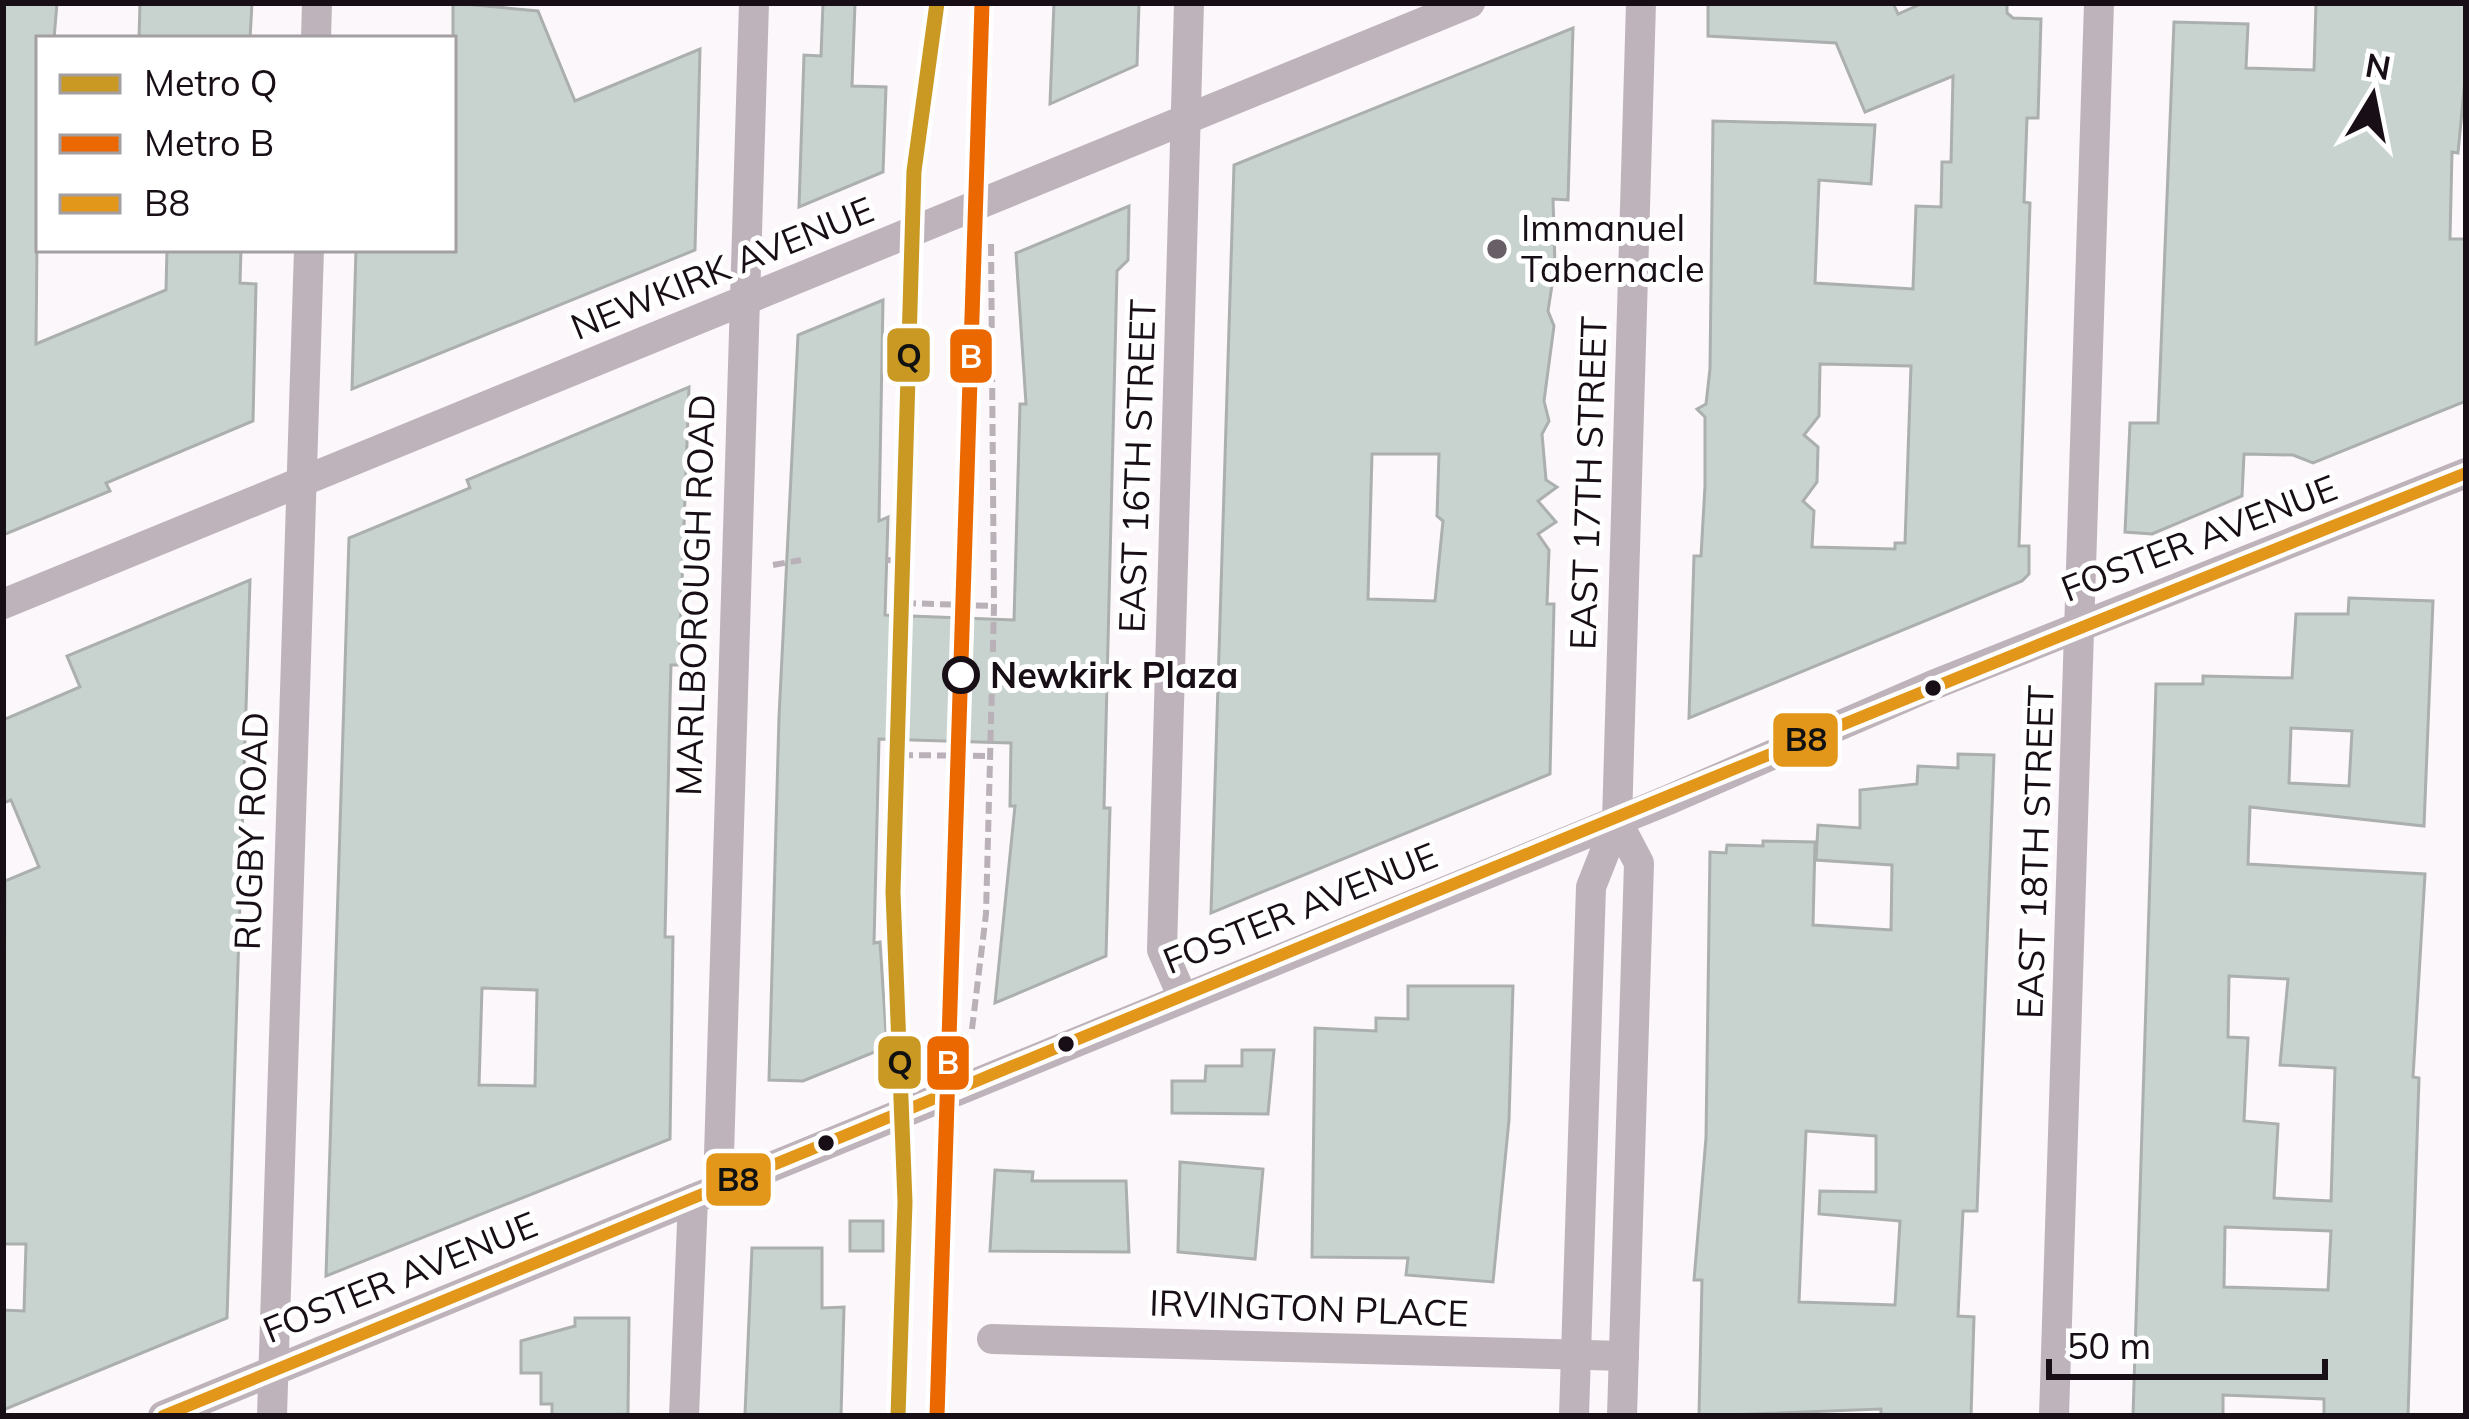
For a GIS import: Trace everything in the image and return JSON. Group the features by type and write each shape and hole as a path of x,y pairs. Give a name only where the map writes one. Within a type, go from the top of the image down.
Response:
{"street":[{"path":"316,36 317,3"},
{"name":"MARLBOROUGH ROAD","path":"684,1416 705,1194 754,3"},
{"name":"EAST 16TH STREET","path":"1183,998 1162,950 1189,3"},
{"name":"NEWKIRK AVENUE","path":"3,604 1470,3"},
{"name":"EAST 17TH STREET","path":"1574,1416 1591,887 1617,821 1641,3"},
{"name":"EAST 18TH STREET","path":"2054,1416 2099,3"},
{"name":"RUGBY ROAD","path":"272,1416 309,252"},
{"name":"FOSTER AVENUE","path":"163,1416 2081,626 2466,473"},
{"name":"EAST 17TH STREET","path":"1617,821 1639,862 1622,1416"},
{"name":"IRVINGTON PLACE","path":"992,1339 1624,1356"}],"path":[{"path":"972,1029 986,914 994,606 991,238"},
{"path":"773,565 801,560"},
{"path":"886,560 904,561 895,906 904,1057"},
{"path":"904,603 994,606"},
{"path":"901,755 987,756"}],"building":[{"path":"3,3 57,3 54,36 36,36 36,344 166,290 167,252 241,252 240,283 256,284 253,421 106,483 110,491 3,535"},
{"path":"140,3 252,3 250,36 139,36"},
{"path":"453,3 538,11 575,101 700,49 695,250 352,389 356,252 456,252"},
{"path":"823,3 855,3 852,86 886,87 883,172 799,207 804,55 821,56"},
{"path":"1054,3 1139,3 1137,65 1050,104"},
{"path":"1708,3 1893,3 1898,14 1923,3 2007,3 2007,13 2013,18 2041,19 2038,118 2027,118 2024,202 2030,203 2019,546 2029,546 2029,574 2022,581 1689,718 1694,556 1701,556 1705,486 1705,417 1697,409 1706,404 1710,369 1713,121 1875,125 1871,184 1819,180 1815,283 1913,289 1916,206 1941,207 1942,162 1951,162 1953,76 1865,112 1836,43 1708,36","holes":["1820,364 1911,366 1905,543 1895,543 1895,549 1812,547 1814,511 1803,501 1817,482 1818,447 1804,435 1819,416"]},
{"path":"2316,3 2466,3 2466,69 2458,153 2452,152 2450,239 2466,239 2466,401 2313,463 2293,455 2244,454 2242,496 2152,534 2125,532 2130,423 2158,423 2174,22 2248,24 2246,68 2314,70"},
{"path":"1573,28 1568,200 1553,199 1555,266 1548,311 1554,326 1544,401 1549,421 1542,434 1546,480 1557,487 1538,501 1556,522 1538,534 1549,550 1547,604 1554,604 1550,774 1211,913 1234,165","holes":["1372,454 1439,454 1437,516 1443,521 1435,601 1368,599"]},
{"path":"1129,206 1128,260 1117,271 1104,808 1110,808 1106,956 995,1003 1015,806 1010,806 1011,743 879,739 874,943 880,942 887,1047 803,1081 769,1080 779,717 798,335 883,300 879,521 888,517 885,615 1014,620 1020,404 1026,404 1016,253"},
{"path":"689,387 679,665 671,665 670,700 665,937 673,937 670,1139 326,1276 349,538 470,488 467,480","holes":["482,988 537,990 535,1086 479,1085"]},
{"path":"250,580 227,1318 3,1410 3,1310 24,1311 26,1244 3,1244 5,881 39,867 11,800 3,803 3,720 80,687 67,656"},
{"path":"2349,598 2433,601 2424,826 2250,807 2248,864 2425,874 2413,1077 2419,1078 2408,1416 2324,1416 2324,1399 2223,1395 2223,1416 2133,1416 2156,684 2203,684 2203,676 2292,678 2296,614 2348,614","holes":["2291,728 2352,731 2349,786 2289,783","2229,976 2288,979 2280,1065 2335,1068 2331,1201 2274,1198 2278,1124 2244,1121 2248,1038 2228,1037","2225,1227 2331,1231 2328,1290 2224,1287"]},
{"path":"1958,754 1994,755 1977,1211 1963,1211 1958,1316 1974,1317 1971,1416 1881,1416 1881,1409 1699,1416 1702,1280 1694,1280 1706,1138 1710,852 1726,853 1727,845 1763,846 1763,841 1815,842 1813,925 1891,930 1892,865 1816,860 1818,825 1860,828 1860,790 1917,784 1918,766 1958,768","holes":["1806,1131 1876,1136 1876,1192 1820,1191 1819,1214 1900,1221 1895,1305 1799,1302"]},
{"path":"1408,986 1513,986 1509,1120 1493,1282 1406,1275 1408,1258 1312,1257 1315,1028 1376,1031 1376,1018 1408,1019"},
{"path":"1242,1050 1274,1050 1268,1114 1172,1113 1172,1081 1205,1081 1206,1066 1242,1066"},
{"path":"1180,1162 1263,1169 1255,1259 1178,1252"},
{"path":"995,1170 1033,1172 1032,1181 1126,1181 1129,1252 990,1251"},
{"path":"850,1221 883,1221 883,1251 850,1251"},
{"path":"752,1248 822,1248 822,1308 844,1307 841,1416 745,1414"},
{"path":"575,1318 629,1318 628,1414 552,1416 552,1404 541,1404 541,1373 521,1373 521,1341 575,1326"}],"metro line":[{"name":"Q","path":"898,1416 905,1202 893,892 914,171 937,3"},
{"name":"B","path":"937,1416 982,3"}],"transit line":[{"name":"B8","path":"163,1416 1601,823 2466,473"}],"place":[{"name":"Immanuel Tabernacle","path":"1497,249"},
{"name":"Newkirk Plaza","path":"961,675"}]}
